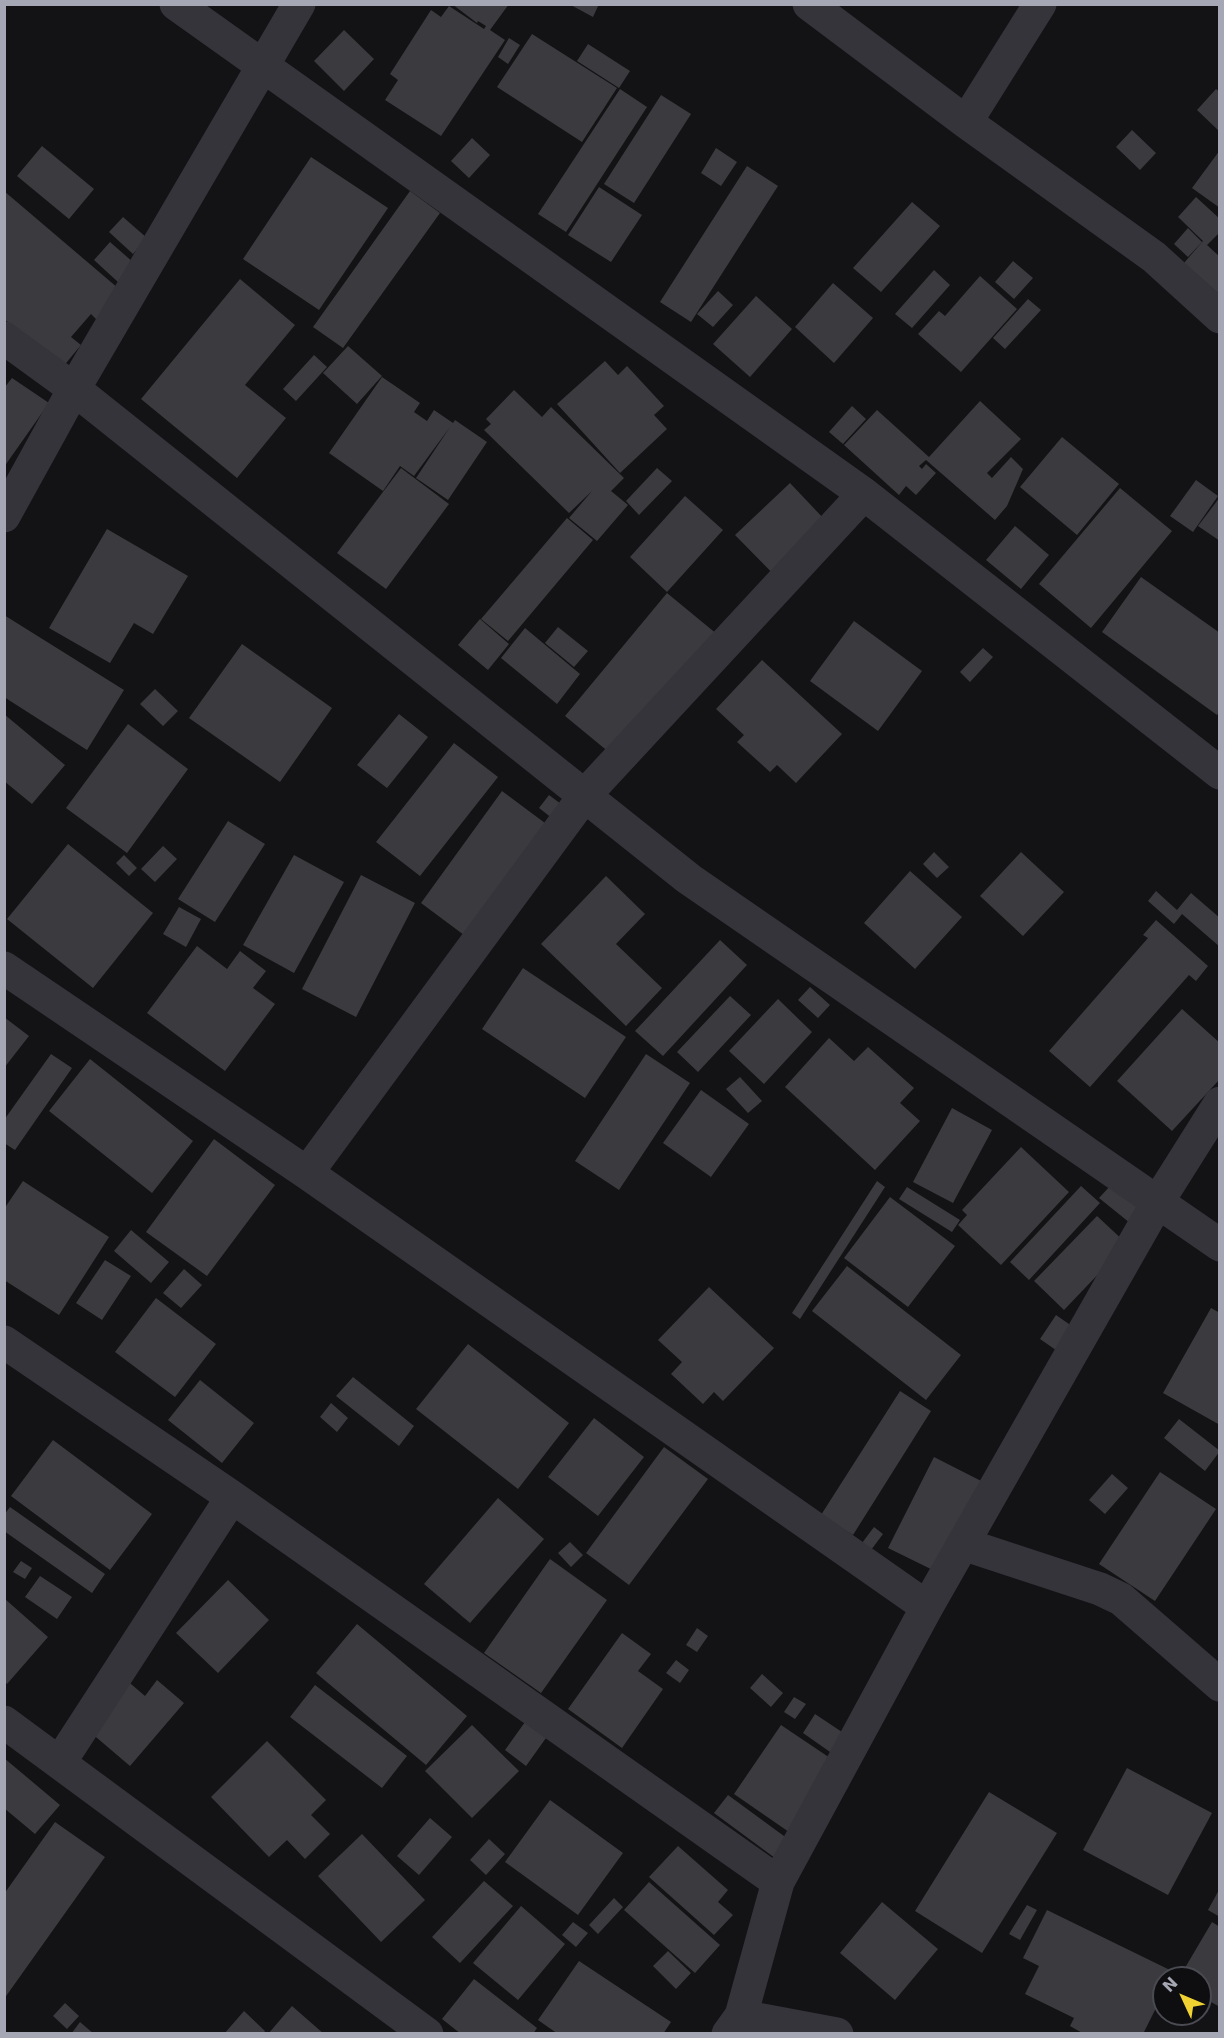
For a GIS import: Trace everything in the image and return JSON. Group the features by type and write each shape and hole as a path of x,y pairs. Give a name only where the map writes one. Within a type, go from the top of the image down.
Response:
{"street":[{"path":"176,4 864,494 1220,773"},
{"path":"4,516 74,389 299,4"},
{"path":"809,4 966,122 1154,257 1220,317"},
{"path":"966,122 1040,4"},
{"path":"4,339 74,389 689,879 1220,1245"},
{"path":"307,1173 585,795 864,494"},
{"path":"4,968 307,1173 927,1607"},
{"path":"837,2034 735,2025 778,1882 927,1607 1157,1203 1220,1102"},
{"path":"4,1342 232,1497 778,1882"},
{"path":"60,1762 232,1497"},
{"path":"963,1544 1100,1589 1121,1599 1220,1685"},
{"path":"4,1722 427,2034"}],"building":[{"path":"452,4 509,4 490,30 505,40 441,136 385,100 398,80 390,74 431,10 441,17 449,6 484,29 486,26 478,21 477,23"},
{"path":"569,4 599,4 593,17"},
{"path":"344,30 374,59 344,91 314,61"},
{"path":"532,34 617,88 582,142 497,87"},
{"path":"509,38 520,45 508,64 498,57"},
{"path":"588,44 630,71 619,88 577,61"},
{"path":"620,89 647,107 566,232 538,214"},
{"path":"1216,89 1220,92 1220,132 1197,110"},
{"path":"661,95 691,114 634,203 604,184"},
{"path":"1132,130 1156,153 1140,170 1116,147"},
{"path":"472,138 490,155 469,178 451,161"},
{"path":"42,146 94,189 69,219 17,176"},
{"path":"716,148 737,162 721,186 701,173"},
{"path":"1220,150 1220,208 1192,188"},
{"path":"311,157 388,208 319,310 243,259"},
{"path":"747,166 778,186 691,322 660,302"},
{"path":"599,187 642,215 611,262 568,235"},
{"path":"4,191 125,294 100,323 91,314 71,337 81,345 62,368 4,319"},
{"path":"410,191 440,213 343,348 313,327"},
{"path":"1196,197 1220,219 1220,232 1207,245 1220,257 1220,295 1184,263 1203,241 1178,217"},
{"path":"912,202 940,226 881,292 853,268"},
{"path":"123,217 147,238 133,254 109,232"},
{"path":"1188,228 1202,242 1188,257 1174,244"},
{"path":"110,242 134,263 118,282 94,260"},
{"path":"1013,261 1033,278 1014,299 995,282"},
{"path":"934,270 950,285 912,328 895,314"},
{"path":"980,276 1017,309 961,372 918,334 939,311 945,316"},
{"path":"240,279 295,325 245,385 286,418 237,478 141,399"},
{"path":"833,283 873,318 834,363 795,327"},
{"path":"718,291 733,305 713,327 697,314"},
{"path":"756,296 792,329 750,377 713,344"},
{"path":"1028,299 1041,310 1005,349 993,338"},
{"path":"348,346 382,376 357,404 323,373"},
{"path":"314,355 327,367 296,401 283,389"},
{"path":"605,361 618,375 627,366 664,406 654,415 667,429 620,473 557,404"},
{"path":"382,377 420,403 414,412 427,421 434,410 453,423 455,420 487,442 448,500 416,478 450,427 414,476 400,466 383,491 329,453"},
{"path":"12,378 49,403 4,467 4,388"},
{"path":"514,390 542,417 551,407 624,478 611,491 628,505 597,541 569,518 592,491 569,513 484,430 491,424 486,419"},
{"path":"980,401 1021,439 987,473 992,478 1011,457 1023,469 1007,506 995,520 926,460 919,466 922,469 926,464 936,473 916,495 906,486 899,495 844,445 877,410 929,457"},
{"path":"852,406 866,419 843,444 829,432"},
{"path":"1062,437 1119,484 1077,535 1020,487"},
{"path":"401,468 449,504 386,589 337,553"},
{"path":"657,468 672,481 639,515 626,501"},
{"path":"1196,480 1218,496 1193,532 1170,516"},
{"path":"790,483 843,539 790,591 735,535"},
{"path":"1120,488 1172,531 1091,628 1039,584"},
{"path":"685,496 723,530 667,592 630,557"},
{"path":"1220,497 1220,541 1198,526"},
{"path":"567,518 593,540 508,641 481,619"},
{"path":"1015,526 1049,555 1021,589 986,560"},
{"path":"107,529 188,576 153,634 134,623 110,663 49,628"},
{"path":"1141,577 1220,633 1220,711 1217,715 1102,632"},
{"path":"667,593 718,635 616,758 565,716"},
{"path":"4,615 124,690 87,750 4,697"},
{"path":"480,619 509,644 488,670 458,645"},
{"path":"854,621 922,671 878,731 810,681"},
{"path":"558,627 588,651 574,667 545,643"},
{"path":"525,628 580,674 557,704 501,658"},
{"path":"242,644 332,708 280,782 189,718"},
{"path":"983,648 993,657 970,682 960,672"},
{"path":"762,660 842,734 796,783 777,765 770,772 737,742 744,735 716,709"},
{"path":"155,689 178,711 163,726 140,704"},
{"path":"4,714 65,765 32,804 4,781"},
{"path":"399,714 428,737 387,788 357,765"},
{"path":"128,724 188,769 127,853 66,808"},
{"path":"454,743 498,777 420,876 376,842"},
{"path":"502,791 553,829 472,941 421,903"},
{"path":"549,795 577,816 566,829 539,808"},
{"path":"228,821 265,844 215,922 178,899"},
{"path":"68,844 153,913 93,988 7,919"},
{"path":"163,846 177,859 155,882 141,869"},
{"path":"934,852 949,867 937,878 923,864"},
{"path":"1021,852 1064,892 1023,936 980,896"},
{"path":"124,855 137,868 129,876 116,863"},
{"path":"294,855 344,882 294,973 243,945"},
{"path":"910,871 962,917 915,969 864,923"},
{"path":"361,875 415,903 356,1017 302,989"},
{"path":"606,876 645,914 616,944 662,988 626,1026 541,944"},
{"path":"1156,891 1177,910 1191,893 1220,918 1220,947 1182,914 1174,924 1148,901"},
{"path":"179,907 201,919 186,947 163,934"},
{"path":"1156,920 1208,966 1196,981 1189,975 1090,1087 1049,1051 1148,938 1143,935"},
{"path":"720,940 747,965 663,1056 635,1031"},
{"path":"197,946 227,969 240,951 266,971 253,988 275,1004 225,1071 147,1013"},
{"path":"523,968 626,1037 585,1098 482,1029"},
{"path":"810,987 830,1005 818,1018 798,1000"},
{"path":"730,996 751,1015 698,1072 677,1052"},
{"path":"778,999 812,1032 764,1084 729,1051"},
{"path":"1182,1009 1220,1043 1220,1079 1172,1131 1117,1081"},
{"path":"4,1017 29,1036 4,1068"},
{"path":"829,1038 854,1061 868,1047 914,1088 900,1103 920,1121 875,1170 785,1087"},
{"path":"51,1054 72,1068 15,1150 4,1143 4,1120"},
{"path":"646,1054 690,1083 619,1190 575,1161"},
{"path":"90,1059 193,1141 152,1193 49,1111"},
{"path":"740,1077 762,1101 748,1113 726,1089"},
{"path":"701,1090 749,1124 711,1177 663,1143"},
{"path":"952,1108 992,1130 953,1203 913,1182"},
{"path":"214,1139 275,1185 207,1276 146,1232"},
{"path":"1021,1147 1069,1192 1001,1265 958,1225 967,1215 962,1210"},
{"path":"23,1181 109,1237 59,1315 4,1280 4,1209"},
{"path":"877,1181 885,1187 800,1319 792,1313"},
{"path":"1111,1185 1141,1210 1130,1223 1099,1198"},
{"path":"1081,1186 1100,1203 1029,1280 1010,1262"},
{"path":"907,1187 960,1220 952,1232 899,1199"},
{"path":"890,1197 955,1246 908,1307 844,1258"},
{"path":"1097,1216 1127,1244 1064,1310 1034,1281"},
{"path":"131,1230 169,1262 151,1283 114,1251"},
{"path":"105,1260 131,1276 102,1320 76,1303"},
{"path":"847,1266 961,1355 926,1400 812,1311"},
{"path":"184,1269 202,1285 181,1308 163,1293"},
{"path":"709,1287 774,1348 723,1401 714,1392 703,1404 671,1374 682,1362 658,1340"},
{"path":"156,1298 216,1344 175,1397 115,1352"},
{"path":"1211,1308 1220,1313 1220,1425 1163,1393"},
{"path":"1056,1315 1079,1331 1063,1355 1040,1339"},
{"path":"468,1344 569,1423 518,1489 416,1409"},
{"path":"353,1377 414,1426 399,1446 336,1396"},
{"path":"200,1380 254,1423 222,1463 168,1420"},
{"path":"900,1391 931,1411 853,1535 821,1515"},
{"path":"331,1403 348,1418 337,1432 320,1417"},
{"path":"594,1418 644,1457 598,1516 548,1477"},
{"path":"1179,1419 1220,1451 1205,1471 1164,1438"},
{"path":"53,1440 152,1514 110,1570 11,1496"},
{"path":"664,1447 708,1479 629,1585 586,1553"},
{"path":"934,1457 991,1486 945,1576 888,1548"},
{"path":"1160,1472 1216,1509 1155,1601 1099,1564"},
{"path":"1112,1474 1128,1488 1105,1514 1089,1500"},
{"path":"498,1498 544,1539 470,1623 424,1584"},
{"path":"10,1507 105,1574 92,1593 4,1531 4,1515"},
{"path":"874,1527 883,1534 871,1550 862,1543"},
{"path":"570,1542 583,1555 571,1567 558,1553"},
{"path":"550,1559 607,1600 541,1693 484,1653"},
{"path":"21,1561 32,1568 25,1579 13,1572"},
{"path":"40,1576 72,1597 57,1619 25,1597"},
{"path":"228,1580 269,1620 218,1673 176,1633"},
{"path":"5,1599 48,1637 7,1684 5,1682"},
{"path":"357,1624 467,1716 426,1765 316,1673"},
{"path":"697,1628 708,1636 697,1652 686,1645"},
{"path":"622,1633 651,1654 638,1671 663,1689 622,1748 568,1709"},
{"path":"676,1660 689,1670 680,1683 666,1673"},
{"path":"762,1674 783,1693 771,1707 750,1688"},
{"path":"124,1678 145,1696 157,1680 184,1703 130,1766 83,1726"},
{"path":"315,1685 407,1756 382,1788 290,1717"},
{"path":"794,1697 806,1704 795,1719 784,1712"},
{"path":"815,1714 854,1740 840,1759 803,1733"},
{"path":"525,1722 546,1738 526,1766 505,1750"},
{"path":"472,1725 519,1771 472,1818 425,1771"},
{"path":"781,1725 836,1762 789,1832 734,1794"},
{"path":"267,1741 326,1800 311,1815 330,1834 305,1859 287,1840 269,1857 211,1797"},
{"path":"4,1758 60,1805 35,1834 4,1808"},
{"path":"1127,1768 1212,1813 1168,1895 1083,1850"},
{"path":"989,1792 1057,1833 982,1953 915,1911"},
{"path":"728,1795 788,1839 775,1858 714,1813"},
{"path":"550,1800 623,1853 578,1915 505,1862"},
{"path":"430,1818 452,1837 419,1875 397,1856"},
{"path":"55,1822 105,1857 4,1999 4,1894"},
{"path":"362,1834 425,1900 381,1942 318,1876"},
{"path":"489,1839 505,1854 486,1875 470,1860"},
{"path":"678,1846 728,1890 718,1902 733,1915 714,1935 649,1877"},
{"path":"484,1881 513,1906 460,1963 432,1937"},
{"path":"649,1882 720,1945 695,1973 624,1910"},
{"path":"1220,1888 1220,1917 1208,1910"},
{"path":"614,1898 623,1907 598,1934 589,1925"},
{"path":"882,1902 938,1949 895,2000 840,1953"},
{"path":"1027,1905 1037,1910 1020,1940 1009,1934"},
{"path":"521,1906 565,1944 518,2000 473,1963"},
{"path":"1047,1910 1162,1966 1152,1966 1152,2016 1143,2034 1084,2034 1070,2026 1074,2018 1025,1994 1039,1966 1023,1958"},
{"path":"573,1922 588,1933 576,1947 562,1935"},
{"path":"1212,1922 1220,1927 1220,2007 1212,2003 1212,1966 1186,1966"},
{"path":"668,1951 691,1973 676,1989 653,1966"},
{"path":"579,1961 671,2022 663,2034 558,2034 538,2020"},
{"path":"474,1979 537,2028 533,2034 461,2034 442,2019"},
{"path":"65,2003 79,2016 67,2029 53,2016"},
{"path":"292,2006 324,2034 268,2034"},
{"path":"244,2011 265,2031 263,2034 224,2034"},
{"path":"80,2022 94,2034 71,2034"}]}
